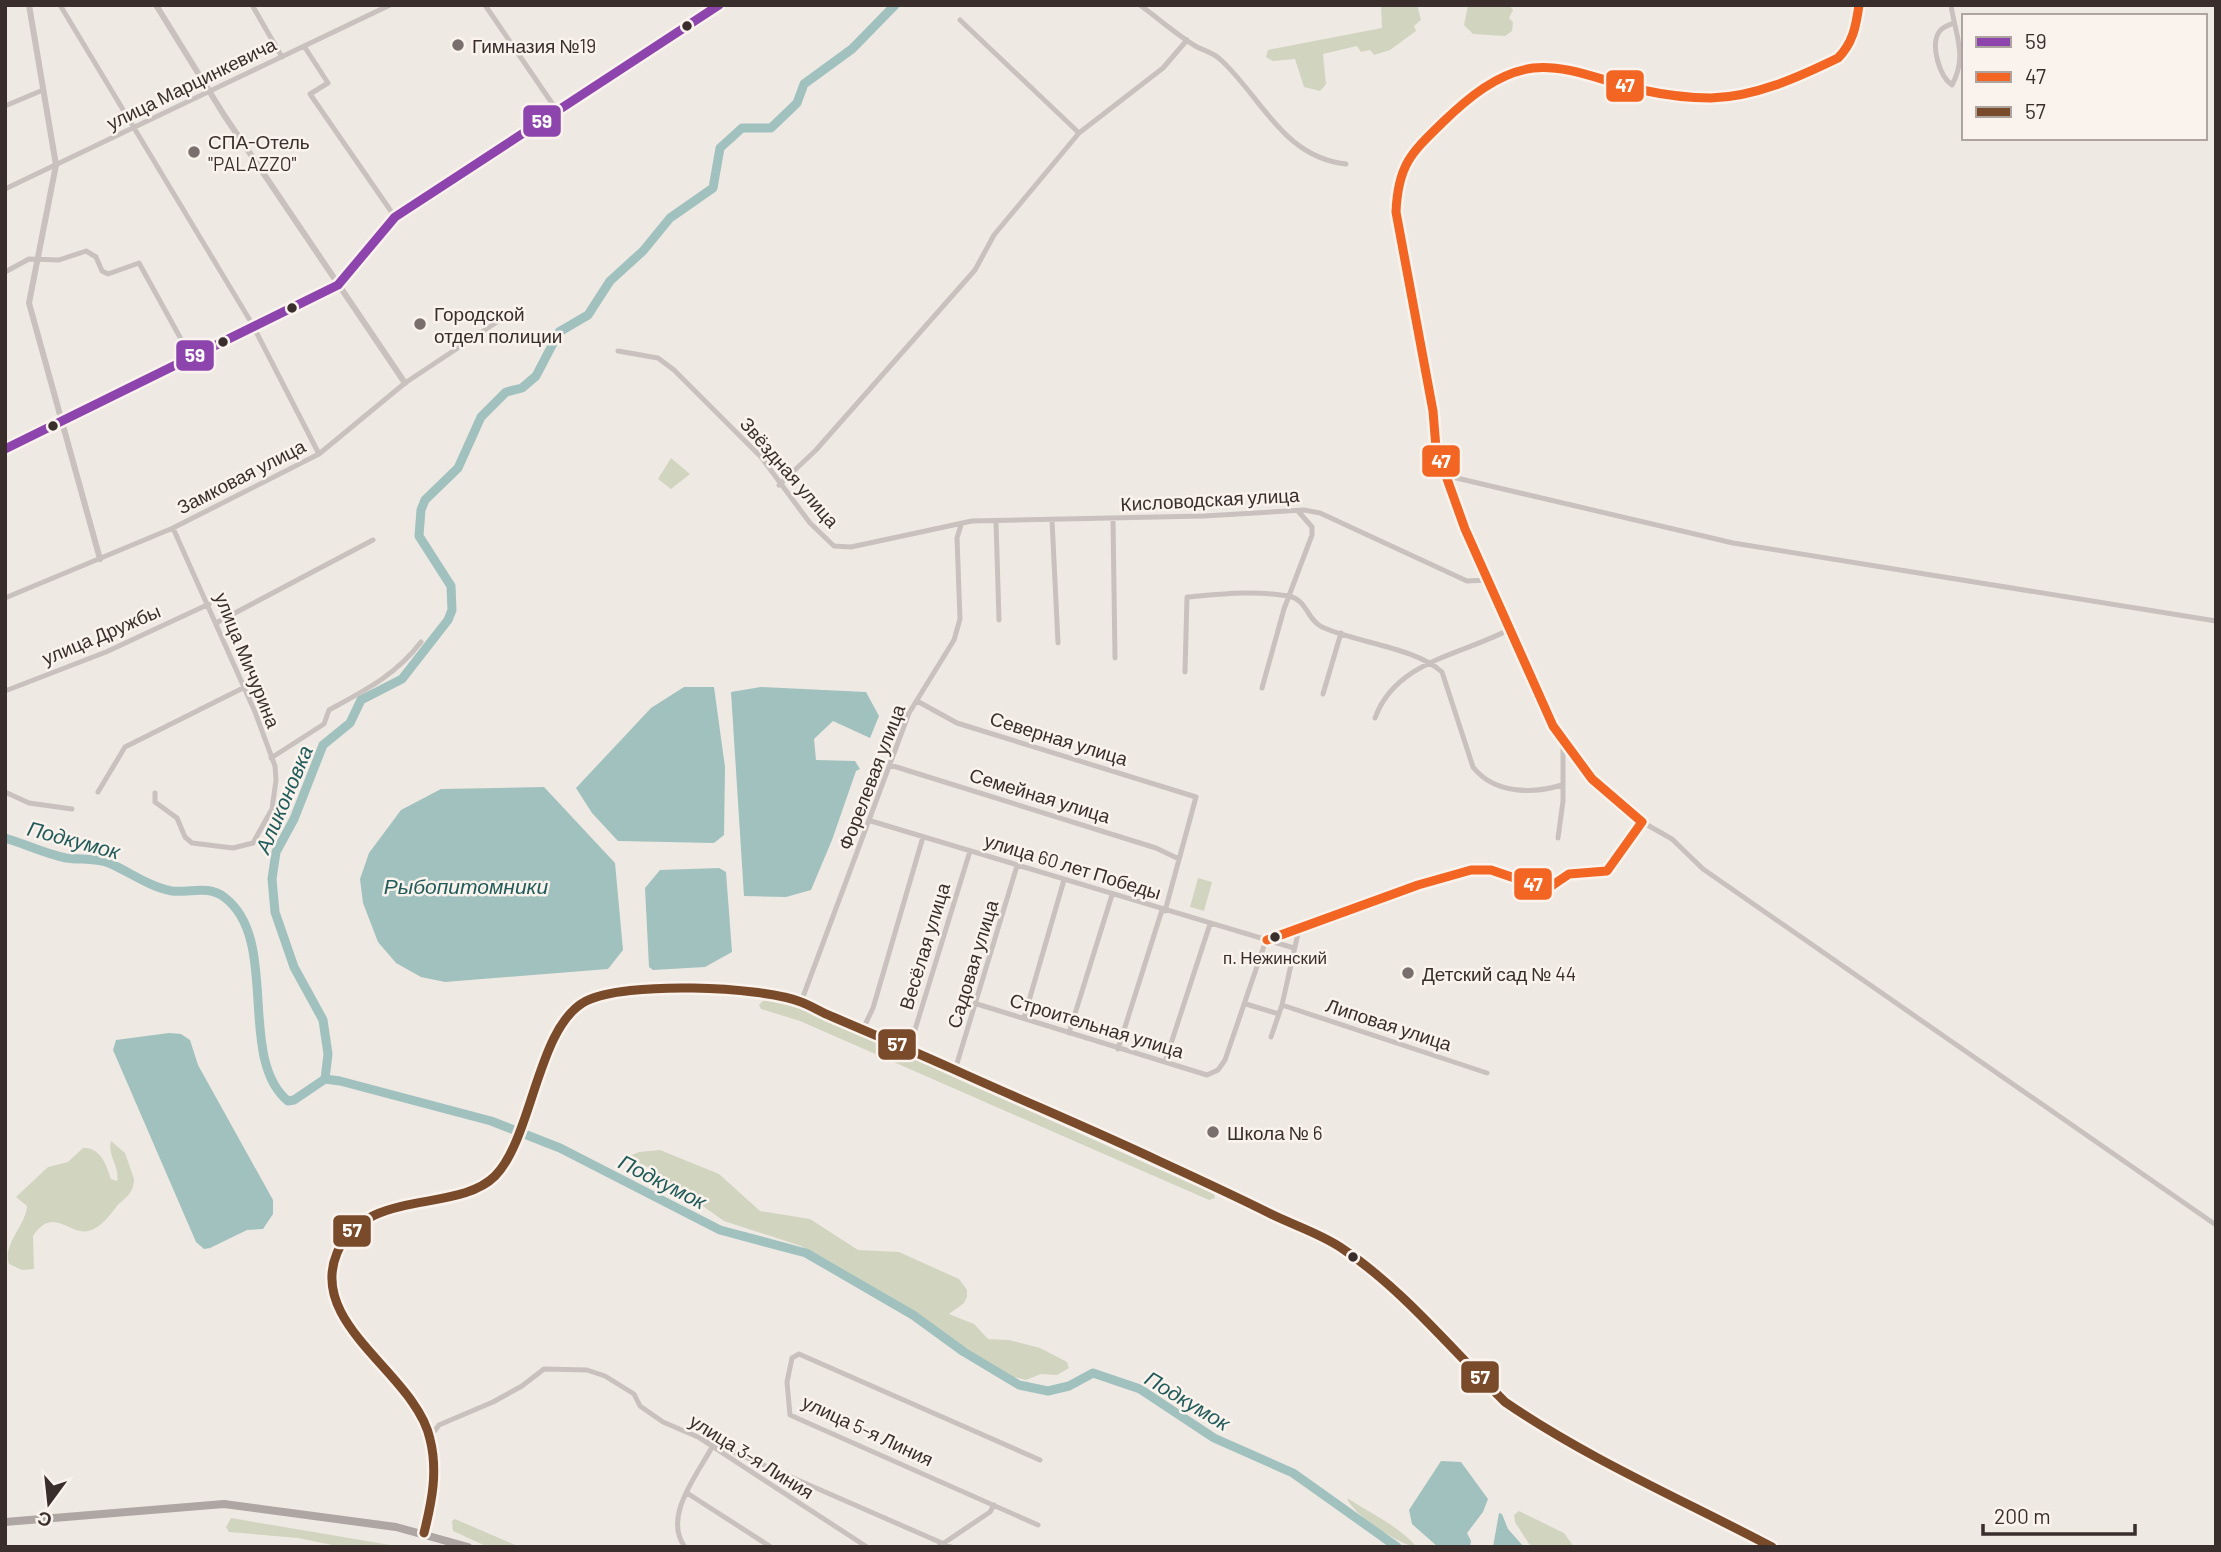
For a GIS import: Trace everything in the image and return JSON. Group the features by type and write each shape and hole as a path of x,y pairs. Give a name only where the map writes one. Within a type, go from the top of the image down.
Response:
{"main road":[{"path":"5,449 338,285 395,217 719,5"},
{"path":"5,1522 224,1504 424,1533 468,1547"}],"street":[{"path":"29,5 56,165 29,303 100,559"},
{"path":"60,5 254,327 319,454"},
{"path":"156,5 209,92 405,383"},
{"path":"252,5 282,57"},
{"path":"369,5 373,13"},
{"name":"улица Марцинкевича","path":"5,189 390,5"},
{"path":"485,5 558,112"},
{"path":"1140,5 1187,40 1218,57 1236,75 1256,104 1301,149 1329,162 1346,164"},
{"path":"1860,5 1853,37 1838,58 1754,92 1713,98 1643,90 1552,67 1532,68 1514,73 1481,90 1408,157 1398,185 1396,212 1433,411 1436,448 1448,476 1457,509 1548,715 1563,742 1592,779 1642,821 1672,839 1703,869 2216,1225"},
{"path":"1951,5 1954,23 1960,31 1959,69 1952,85 1942,78 1937,36 1942,28 1954,23"},
{"path":"960,20 1079,133"},
{"path":"779,485 816,450 975,270 995,235 1079,133 1163,68 1187,40"},
{"path":"304,46 328,83 310,94 395,217"},
{"path":"5,106 43,90"},
{"path":"5,272 23,261 36,258 59,260 86,251 96,257 102,271 108,274 139,263 192,359"},
{"name":"Замковая улица","path":"5,598 173,527 319,454 405,383 503,318"},
{"name":"Звёздная улица","path":"618,351 658,358 674,370 761,457 779,485 818,533 834,546 851,547 932,527 961,525"},
{"path":"1448,476 1733,543 2216,621"},
{"path":"1262,688 1289,596 1312,535 1312,527 1298,511"},
{"name":"Кисловодская улица","path":"961,525 972,521 1113,519 1298,511 1320,513 1467,581 1488,580"},
{"path":"1113,519 1115,658"},
{"path":"1052,520 1058,643"},
{"path":"996,522 999,620"},
{"name":"Форелевая улица","path":"801,1002 871,821 909,712 954,640 960,619 957,538 961,525"},
{"name":"улица Мичурина","path":"155,793 155,802 182,824 186,837 192,843 245,847 253,843 272,809 276,780 271,758 209,604 173,527"},
{"path":"216,623 373,540"},
{"path":"1185,672 1187,597 1239,591 1289,596 1305,606 1314,622 1428,663 1442,672 1473,767 1481,777 1491,783 1531,792 1562,785"},
{"name":"улица Дружбы","path":"5,691 106,652 209,604"},
{"path":"1375,718 1388,692 1428,663 1510,629"},
{"path":"1323,695 1340,633"},
{"path":"271,758 324,724 328,710 398,668 421,642"},
{"path":"98,792 125,747 243,688"},
{"name":"Северная улица","path":"917,701 957,723 1196,797 1179,859"},
{"path":"1558,838 1563,800 1563,742"},
{"name":"Семейная улица","path":"890,765 1156,848 1179,859"},
{"path":"5,792 29,803 72,809"},
{"name":"улица 60 лет Победы","path":"871,821 1294,948"},
{"path":"1279,1014 1246,1004 1266,940 1418,885 1471,870 1490,870 1547,889 1569,874 1607,871 1642,821"},
{"path":"863,1029 873,1008 923,837"},
{"name":"Весёлая улица","path":"909,1049 970,851"},
{"path":"1118,1049 1179,859"},
{"name":"Садовая улица","path":"955,1070 978,1004 1017,866"},
{"path":"1024,1018 1064,880"},
{"path":"1069,1033 1112,895"},
{"path":"1165,1062 1210,924"},
{"path":"1271,1037 1282,1005 1299,929"},
{"path":"424,1533 434,1483 430,1437 411,1399 340,1313 332,1287 334,1262 344,1240 363,1222 389,1210 489,1182 500,1171 560,1030 578,1006 591,998 628,993 713,988 753,992 801,1002 1130,1147 1337,1244 1376,1273 1505,1402 1593,1455 1772,1547"},
{"name":"Строительная улица","path":"978,1004 1118,1049 1207,1074 1218,1070 1226,1060 1246,1004"},
{"name":"Липовая улица","path":"1282,1005 1487,1073"},
{"name":"улица 5-я Линия","path":"1038,1525 790,1415 787,1382 794,1354 1040,1460"},
{"name":"улица 3-я Линия","path":"430,1437 439,1425 493,1402 522,1386 544,1369 587,1370 606,1376 634,1394 640,1406 663,1422 698,1437 867,1547"},
{"path":"698,1437 718,1442 941,1545 951,1547"},
{"path":"685,1547 680,1540 678,1517 687,1493 712,1447"},
{"path":"687,1493 771,1547"},
{"path":"941,1545 990,1512 994,1505"}],"green space":[{"path":"1381,5 1417,5 1421,20 1414,26 1416,31 1390,50 1374,55 1370,50 1361,52 1357,46 1323,54 1326,84 1320,91 1304,87 1295,59 1273,61 1266,57 1268,50 1382,28"},
{"path":"1468,5 1509,5 1513,10 1509,18 1513,22 1512,31 1505,36 1473,34 1464,25"},
{"path":"671,458 690,474 671,489 658,479"},
{"path":"1198,878 1212,882 1204,911 1190,907"},
{"path":"764,1000 801,1008 1214,1194 1215,1198 1209,1200 800,1021 761,1009 759,1005"},
{"path":"111,1141 125,1153 134,1179 129,1194 104,1221 88,1231 75,1230 54,1222 40,1227 33,1236 34,1269 22,1270 9,1264 11,1242 27,1206 16,1197 48,1167 68,1162 83,1148 94,1150 105,1163 111,1179 117,1181"},
{"path":"660,1150 719,1174 760,1211 810,1219 858,1250 899,1252 959,1279 967,1290 967,1297 964,1303 949,1314 974,1324 988,1339 1009,1340 1040,1348 1067,1362 1069,1368 1057,1375 1041,1374 1026,1380 1005,1375 899,1303 876,1294 833,1264 801,1246 724,1221 646,1166 627,1157 639,1152"},
{"path":"1347,1498 1392,1526 1417,1547 1410,1546 1378,1528 1358,1512"},
{"path":"1519,1511 1564,1533 1574,1547 1531,1547 1515,1522 1514,1515"},
{"path":"231,1518 402,1547 342,1547 298,1538 229,1532 226,1527"},
{"path":"455,1519 520,1547 488,1547 453,1531 452,1521"}],"water":[{"path":"684,687 714,687 725,767 724,835 714,843 618,841 592,813 576,788 651,708"},
{"path":"761,687 866,692 879,716 870,738 833,721 814,739 816,760 855,761 860,769 856,771 811,890 786,897 744,896 731,692"},
{"name":"Рыбопитомники","path":"544,787 615,863 623,950 608,969 445,982 421,977 396,963 378,942 363,903 360,879 369,853 401,810 441,789"},
{"path":"719,868 726,872 732,952 705,967 653,970 649,967 645,888 660,870"},
{"path":"181,1034 190,1040 198,1065 273,1200 273,1214 263,1229 247,1230 210,1248 204,1249 196,1242 113,1050 116,1040"},
{"path":"1441,1461 1461,1462 1488,1499 1483,1512 1467,1533 1471,1541 1470,1547 1438,1547 1412,1524 1409,1510"},
{"path":"1499,1513 1502,1514 1508,1529 1524,1547 1493,1547"}],"waterway":[{"name":"Аликоновка","path":"325,1079 328,1054 323,1020 294,967 275,912 272,879 276,852 294,819 323,745 350,723 361,700 402,679 448,620 452,610 451,586 419,536 421,510 425,500 458,468 481,417 506,392 522,388 536,376 559,332 588,315 610,281 643,251 670,218 713,188 720,148 742,128 771,128 797,103 804,84 852,49 895,5"},
{"name":"Подкумок","path":"5,838 58,856 109,863 164,889 206,890 224,897 241,916 251,941 264,1057 273,1082 288,1101 294,1100 325,1079 340,1081 491,1121 560,1148 720,1230 806,1253 913,1315 964,1352 1019,1385 1048,1391 1069,1386 1093,1373 1140,1389 1214,1438 1293,1473 1397,1547"}],"transit line":[{"name":"59","path":"5,449 338,285 395,217 719,5"},
{"name":"47","path":"1267,940 1418,885 1471,870 1491,870 1547,889 1569,874 1607,871 1642,822 1592,779 1553,726 1465,529 1436,448 1433,411 1396,212 1400,182 1408,161 1453,113 1473,96 1507,75 1533,68 1560,69 1668,95 1711,98 1744,94 1792,79 1838,58 1853,34 1859,5"},
{"name":"57","path":"424,1533 433,1486 434,1463 430,1439 421,1415 367,1349 337,1303 332,1279 337,1253 350,1232 368,1218 412,1204 458,1195 478,1188 495,1176 508,1158 518,1136 556,1033 570,1014 586,1001 630,990 693,988 756,992 801,1002 1108,1137 1323,1237 1363,1263 1384,1281 1426,1320 1505,1402 1602,1461 1772,1547"}],"place":[{"name":"Гимназия №19","path":"458,45"},
{"name":"СПА-Отель \"PALAZZO\"","path":"194,152"},
{"name":"Городской отдел полиции","path":"420,324"},
{"name":"п. Нежинский","path":"1275,937"},
{"name":"Детский сад № 44","path":"1408,973"},
{"name":"Школа № 6","path":"1213,1132"}]}
